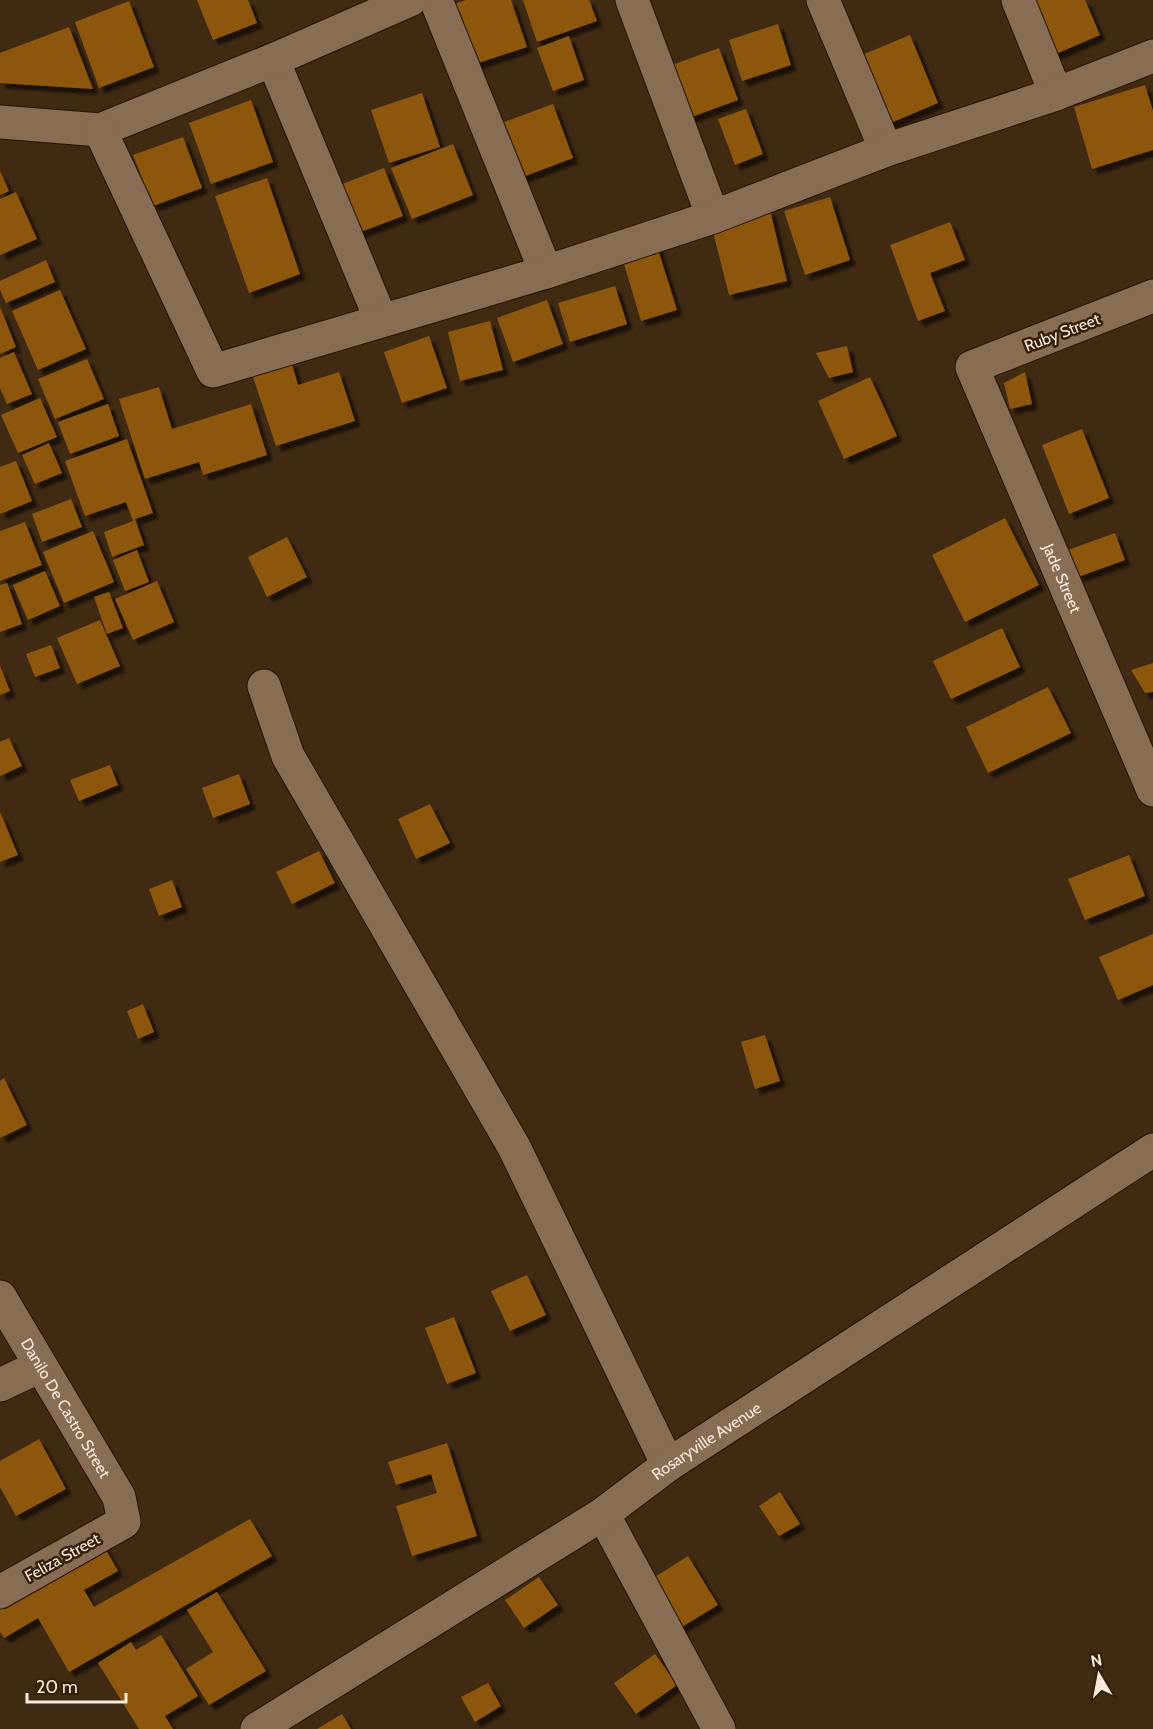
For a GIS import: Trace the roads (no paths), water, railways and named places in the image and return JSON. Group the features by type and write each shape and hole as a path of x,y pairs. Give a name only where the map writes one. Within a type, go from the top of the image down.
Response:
{"street":[{"path":"0,122 100,130 273,60 410,0"},
{"path":"436,0 546,272"},
{"path":"632,0 713,217"},
{"path":"824,0 886,150"},
{"path":"1018,0 1056,94"},
{"path":"100,130 213,371 546,272 713,217 886,150 1056,94 1153,56"},
{"path":"273,60 381,320"},
{"name":"Ruby Street","path":"972,367 1153,296"},
{"name":"Jade Street","path":"972,367 1153,790"},
{"path":"264,686 288,756 514,1147 668,1465"},
{"name":"Rosaryville Avenue","path":"257,1729 603,1514 668,1465 1153,1150"},
{"name":"Danilo De Castro Street","path":"0,1297 119,1497 124,1522"},
{"path":"0,1384 40,1366"},
{"path":"603,1514 719,1729"},
{"name":"Feliza Street","path":"0,1592 124,1522"}]}
